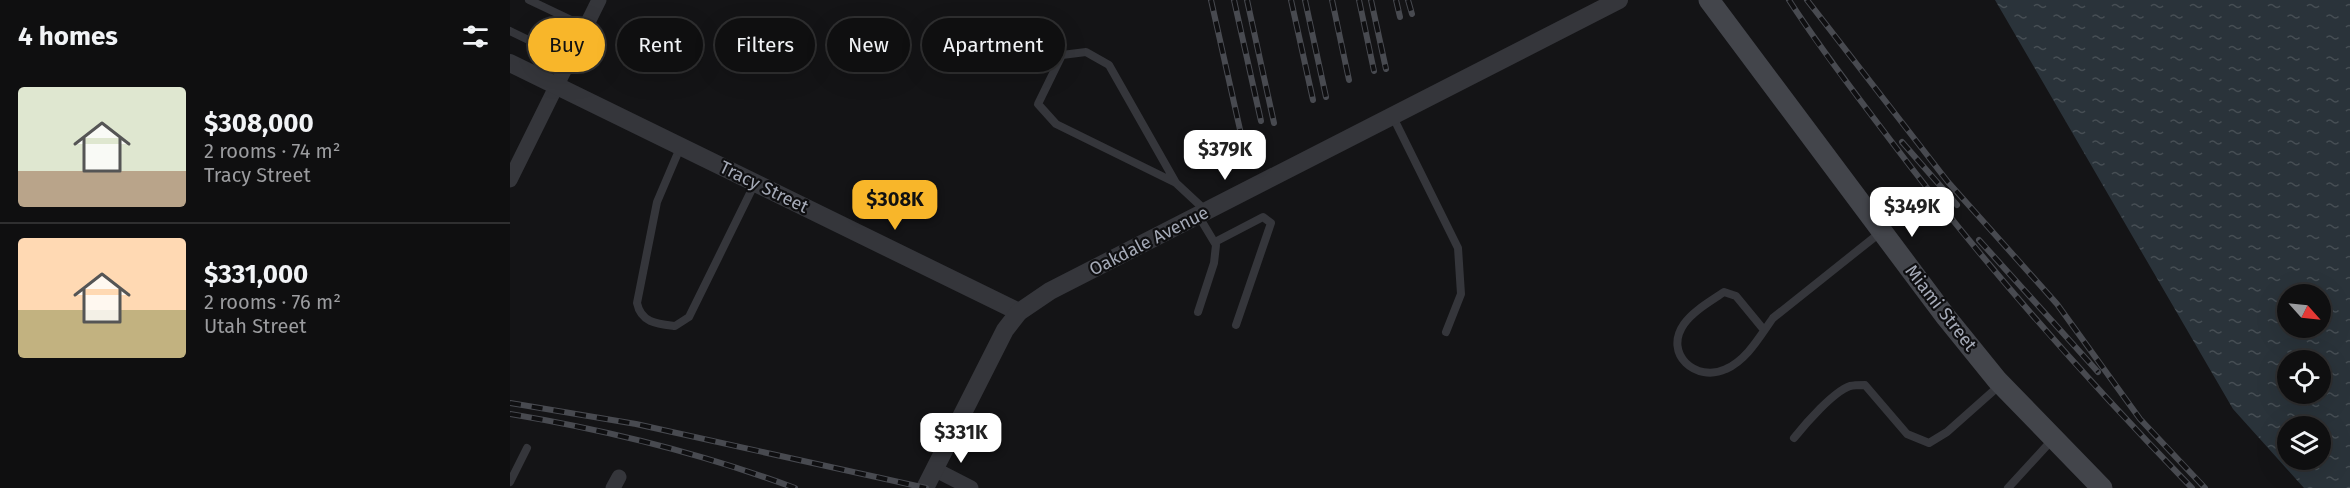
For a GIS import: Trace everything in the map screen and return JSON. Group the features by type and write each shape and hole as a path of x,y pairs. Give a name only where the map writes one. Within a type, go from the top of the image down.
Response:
{"main road":[{"name":"Miami Street","path":"1709,0 1946,316 2001,384 2102,488"}],"street":[{"path":"590,18 599,0"},
{"name":"Oakdale Avenue","path":"925,488 1000,340 1019,312 1050,291 1619,0"},
{"name":"Tracy Street","path":"510,63 1019,312"},
{"path":"510,180 514,163 564,72"},
{"path":"934,469 971,488"}],"lane":[{"path":"529,0 567,18"},
{"path":"510,31 528,40"},
{"path":"1176,183 1056,124 1038,104 1062,55 1086,52 1109,65 1176,183 1202,213 1215,242 1214,263 1198,312"},
{"path":"1392,116 1458,248 1461,294 1446,332"},
{"path":"681,147 657,202 637,303 639,312 651,322 675,326 689,317 755,183"},
{"path":"1215,242 1263,217 1270,223 1236,325"},
{"path":"1764,330 1736,296 1724,292 1685,322 1676,339 1679,355 1694,369 1710,374 1726,369 1741,360 1764,330 1773,318 1882,231"},
{"path":"1794,438 1810,418 1838,394 1851,386 1865,385 1907,434 1929,443 1947,432 2001,384"},
{"path":"2008,488 2053,439"},
{"path":"510,482 526,448"}],"water":[{"path":"1995,0 2350,0 2350,488 2304,488 2288,470 2331,470 2331,416 2277,416 2277,458 2233,409"}],"railway":[{"path":"1211,0 1243,143"},
{"path":"1234,0 1261,121"},
{"path":"1247,0 1274,123"},
{"path":"1291,0 1313,100"},
{"path":"1305,0 1326,97"},
{"path":"1332,0 1349,80"},
{"path":"1359,0 1374,71"},
{"path":"1371,0 1386,69"},
{"path":"1396,0 1400,17"},
{"path":"1408,0 1412,14"},
{"path":"1789,0 1850,86 1960,229 2073,361 2192,488"},
{"path":"1807,0 1948,182 2057,304 2140,419 2205,488"},
{"path":"1902,142 1957,205"},
{"path":"1979,240 2098,372"},
{"path":"510,403 636,424 926,488"},
{"path":"510,414 654,444 725,464 795,488"}]}
